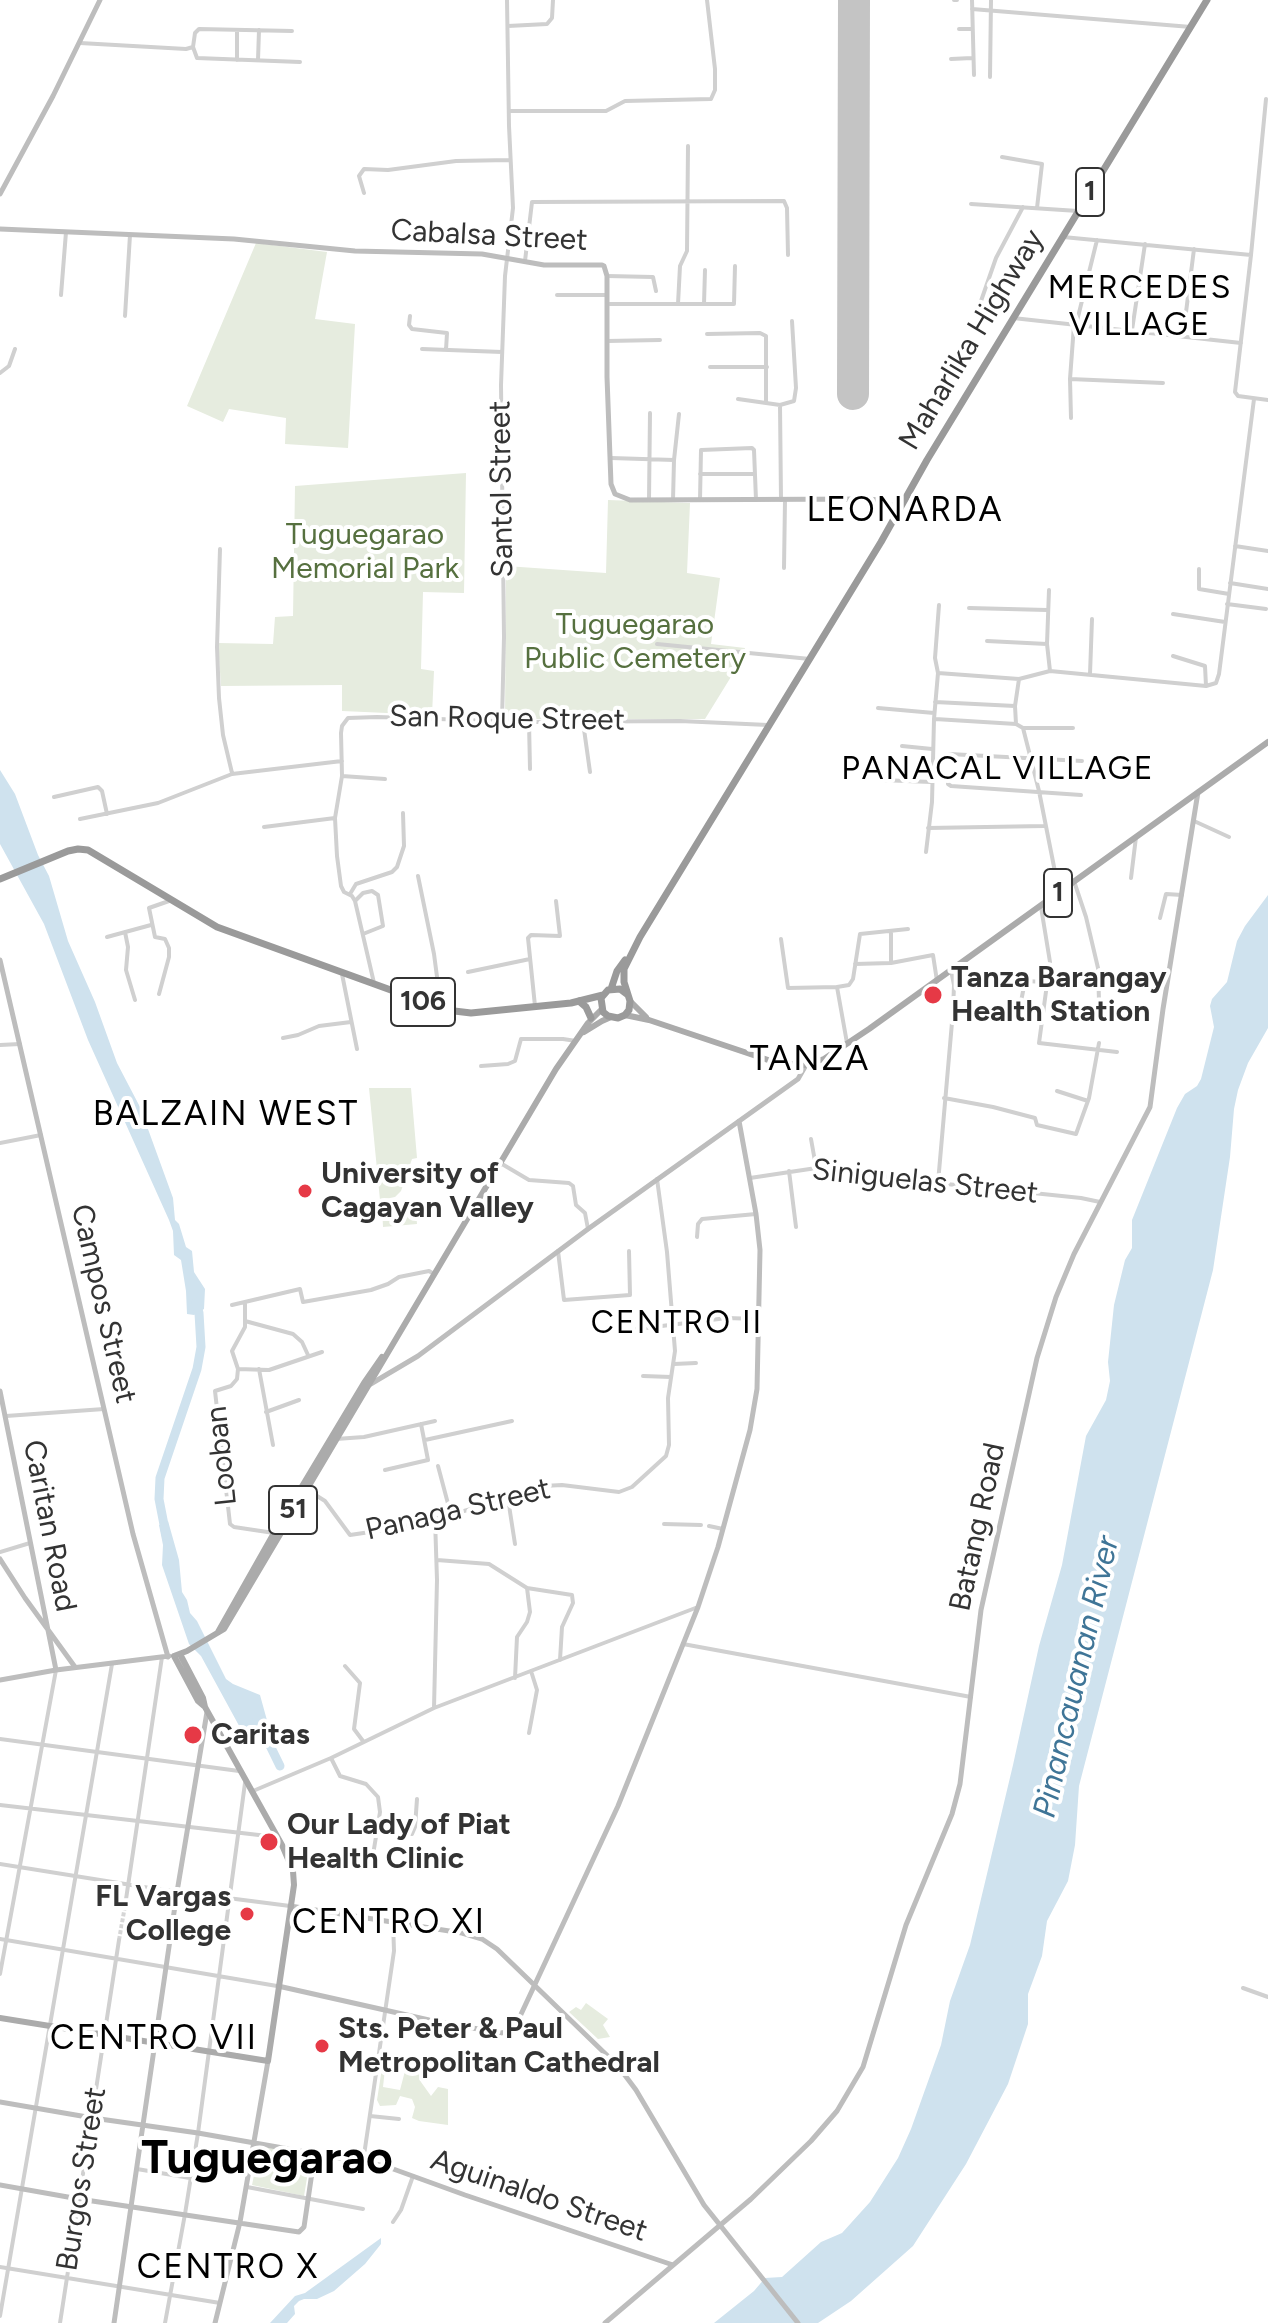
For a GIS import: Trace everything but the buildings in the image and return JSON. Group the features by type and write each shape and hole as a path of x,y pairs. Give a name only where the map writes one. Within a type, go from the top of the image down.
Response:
{"highway":[{"name":"Maharlika Highway","path":"611,989 617,971 810,659 1207,0"},
{"name":"106","path":"2,878 68,851 88,850 201,919 232,933 441,1009 471,1013 579,1001 603,995"},
{"name":"Maharlika Highway","path":"629,998 624,969 631,952"},
{"name":"1","path":"603,995 611,989"},
{"path":"611,989 620,989 629,998"},
{"path":"603,995 601,1008 611,1017 625,1015"},
{"name":"1","path":"625,1015 629,1010 629,998"},
{"name":"106","path":"579,1001 601,1008"},
{"path":"579,1001 591,1018"}],"main road":[{"name":"1","path":"806,1065 824,1059 847,1044 1268,742"},
{"path":"629,998 649,1020"},
{"name":"51","path":"215,1635 274,1533 502,1164 558,1066 601,1008"},
{"path":"625,1015 649,1020 777,1063 806,1065"},
{"name":"51","path":"581,1034 611,1017"},
{"name":"51","path":"175,1655 224,1629 367,1384"},
{"path":"0,2018 268,2061 294,1885 293,1871 278,1837 206,1709 198,1701 175,1655"}],"street":[{"path":"0,194 100,0"},
{"name":"Santol Street","path":"502,721 502,352 513,208 507,0"},
{"path":"508,26 547,24 552,18 553,0"},
{"path":"508,111 606,111 625,101 711,99 715,90 715,69 707,0"},
{"path":"972,0 974,75"},
{"path":"990,77 991,0"},
{"path":"972,9 1191,27"},
{"path":"959,29 973,29"},
{"path":"292,31 197,30 193,47 196,58 300,62"},
{"path":"237,30 237,60"},
{"path":"258,61 259,30"},
{"path":"80,43 193,47"},
{"path":"951,59 973,58"},
{"path":"1266,99 1235,392 1241,397 1268,400"},
{"path":"678,304 680,266 687,251 688,146"},
{"path":"1261,146 1268,146"},
{"path":"1002,157 1042,164 1037,208"},
{"path":"364,193 359,176 364,169 388,170 498,158 510,160"},
{"path":"1258,177 1268,177"},
{"path":"525,261 532,202 785,202 788,255"},
{"path":"971,204 1078,211"},
{"path":"981,301 996,258 1023,207"},
{"name":"Cabalsa Street","path":"0,229 234,239 355,251 466,253 555,265 604,266 607,276 611,484 615,494 623,499 649,500 868,499 899,508"},
{"path":"61,295 66,232"},
{"path":"125,316 130,235"},
{"path":"1063,237 1251,255"},
{"path":"1071,418 1070,379 1075,325 1097,240"},
{"path":"1132,330 1145,244"},
{"path":"1183,336 1194,249"},
{"path":"607,304 734,304 735,266"},
{"path":"704,304 705,270"},
{"path":"607,276 653,277 656,291"},
{"path":"557,295 607,295"},
{"path":"410,316 412,329 447,333 446,350"},
{"path":"1013,318 1241,343"},
{"path":"738,399 780,405 794,401 792,321"},
{"path":"707,334 764,334 767,341 766,403"},
{"path":"606,341 660,340"},
{"path":"0,373 9,366 15,349"},
{"path":"422,349 502,352"},
{"path":"710,367 767,367"},
{"path":"1070,379 1163,383"},
{"path":"938,673 1019,679 1050,671 1214,685 1218,680 1254,399"},
{"path":"780,405 784,568"},
{"path":"649,500 650,413"},
{"path":"673,500 679,414"},
{"path":"700,500 702,450 752,448 756,500"},
{"path":"611,458 674,460"},
{"path":"700,474 755,474"},
{"path":"1235,546 1268,551"},
{"path":"220,549 219,698 232,774"},
{"path":"1199,569 1199,589 1229,594"},
{"path":"1230,583 1268,589"},
{"path":"1049,590 1047,644 1050,671"},
{"path":"1227,604 1266,609"},
{"path":"926,852 931,818 939,605"},
{"path":"969,608 1048,610"},
{"path":"1173,614 1225,622"},
{"path":"1090,674 1092,619"},
{"path":"987,641 1047,644"},
{"path":"657,644 810,659"},
{"path":"1173,656 1205,666 1206,686"},
{"path":"1016,724 1019,679"},
{"path":"935,702 1015,706"},
{"path":"878,708 934,713"},
{"name":"San Roque Street","path":"355,901 341,886 335,818 342,776 342,726 348,718 680,721 769,725"},
{"path":"934,719 1016,724 1023,728 1073,728"},
{"path":"529,722 530,769"},
{"path":"583,722 590,772"},
{"path":"1023,728 1059,892"},
{"path":"902,746 932,749"},
{"path":"949,754 1082,761"},
{"path":"80,819 171,799 232,774 342,761"},
{"path":"342,776 385,779"},
{"path":"881,780 931,782"},
{"path":"948,781 1081,795"},
{"path":"54,797 98,787 102,791 107,814"},
{"name":"Batang Road","path":"719,2226 811,2141 837,2111 863,2067 906,1925 952,1814 960,1784 983,1601 1037,1358 1083,1233 1150,1107 1198,792"},
{"path":"350,894 356,884 392,872 401,861 403,813"},
{"path":"264,827 335,818"},
{"path":"1194,821 1229,837"},
{"path":"928,828 1044,826"},
{"path":"1131,878 1136,837"},
{"path":"418,876 434,954 441,1009"},
{"path":"372,891 373,878"},
{"path":"1074,881 1098,968 1099,1001"},
{"path":"363,934 383,926 378,895 372,891 363,893 355,901 374,983"},
{"path":"1160,918 1166,894 1182,895"},
{"path":"159,994 170,953 167,940 156,938 150,906 172,901"},
{"path":"535,1006 528,938 531,935 560,936 556,901"},
{"path":"1040,905 1050,962 1039,1041 1042,1044 1117,1052"},
{"path":"107,937 152,924"},
{"path":"781,939 788,988 837,987 850,984 853,979 858,935 908,929"},
{"path":"891,931 891,963"},
{"path":"125,932 128,945 126,970 135,1000"},
{"path":"855,964 891,963 933,955 937,981"},
{"path":"468,972 530,959"},
{"name":"Campos Street","path":"0,960 133,1534 175,1655"},
{"path":"938,1183 953,1011 951,970"},
{"path":"341,971 357,1049"},
{"path":"1020,1007 1025,981 1046,982"},
{"path":"837,987 847,1044"},
{"path":"953,1011 977,1014"},
{"path":"283,1038 319,1026 351,1022"},
{"path":"481,1066 512,1063 521,1039 576,1041"},
{"path":"944,1098 1035,1118 1037,1125 1075,1134 1079,1132 1088,1101 1099,1043"},
{"path":"0,1045 20,1044"},
{"path":"367,1384 418,1356 588,1229 798,1079 806,1065"},
{"path":"1057,1091 1088,1101"},
{"path":"0,1939 278,1986 429,2020 506,2033 516,2025 618,1806 698,1607 723,1529 755,1406 760,1250 739,1121"},
{"path":"0,1143 41,1135"},
{"path":"811,1139 816,1167"},
{"path":"502,1164 529,1180 569,1183 573,1186 576,1205 585,1213 588,1229"},
{"name":"Siniguelas Street","path":"750,1178 816,1167 1101,1202"},
{"path":"789,1171 796,1227"},
{"path":"643,1376 671,1377 674,1364 674,1325 657,1179"},
{"path":"697,1237 698,1224 702,1219 756,1214"},
{"path":"558,1251 564,1300 630,1295 629,1251"},
{"path":"232,1305 300,1289 303,1302 371,1290 399,1277 429,1271 434,1274"},
{"path":"245,1302 243,1332 233,1347 238,1369 276,1368 322,1352"},
{"path":"637,1329 727,1318 758,1319"},
{"path":"245,1321 293,1334 302,1342 308,1355"},
{"path":"674,1364 696,1363"},
{"name":"Looban","path":"238,1369 235,1383 215,1391 230,1525 274,1533"},
{"path":"259,1369 273,1445"},
{"name":"Panaga Street","path":"306,1489 325,1501 350,1535 435,1519 551,1485 624,1492 666,1456 671,1377"},
{"name":"Caritan Road","path":"0,1391 56,1670"},
{"path":"266,1412 299,1400"},
{"path":"6,1416 104,1409"},
{"path":"336,1439 364,1437 435,1421"},
{"path":"425,1440 512,1421"},
{"path":"385,1470 427,1461 429,1456 421,1423"},
{"path":"438,1466 451,1515"},
{"path":"508,1499 515,1544"},
{"path":"434,1708 435,1519"},
{"path":"664,1524 701,1525"},
{"path":"709,1526 723,1529"},
{"path":"0,1552 30,1543"},
{"path":"0,1559 75,1668"},
{"path":"437,1560 489,1564 527,1588 566,1593 573,1597 562,1627 560,1660"},
{"path":"515,1678 517,1637 530,1612 527,1588"},
{"path":"251,1791 331,1758 434,1708 698,1607"},
{"path":"683,1644 971,1697"},
{"path":"0,1680 175,1655 146,1759 125,1906"},
{"path":"0,2316 112,1664"},
{"path":"345,1666 360,1683 354,1729 363,1741"},
{"path":"0,1974 56,1670"},
{"path":"529,1733 537,1690 531,1671"},
{"path":"114,2323 206,1709"},
{"path":"0,1739 240,1771"},
{"path":"331,1758 340,1776 366,1784 378,1797 378,1825 373,1855"},
{"path":"165,2323 198,2133 246,1781"},
{"path":"378,1825 412,1834 417,1799"},
{"path":"0,1805 278,1837"},
{"path":"0,1864 452,1930 482,1939 497,1949 609,2055 629,2080 719,2226 798,2323"},
{"path":"363,2162 394,1951 393,1922"},
{"name":"Burgos Street","path":"60,2323 119,1940"},
{"path":"1243,1988 1268,1997"},
{"path":"215,2323 240,2222 268,2061"},
{"name":"Aguinaldo Street","path":"0,2102 385,2166 674,2265 719,2226"},
{"path":"370,2116 399,2119"},
{"path":"0,2185 299,2232 304,2227 315,2152"},
{"path":"137,2169 190,2178"},
{"path":"393,2222 401,2210 413,2176"},
{"path":"247,2187 363,2209"},
{"path":"605,2323 674,2265"},
{"path":"0,2267 220,2303"}],"green space":[{"path":"256,243 327,252 315,319 355,324 348,448 285,444 286,418 229,409 223,422 187,406"},
{"name":"Tuguegarao Memorial Park","path":"466,473 464,593 423,592 421,669 434,671 432,715 342,711 342,685 221,686 218,643 273,644 275,617 293,616 295,486"},
{"name":"Tuguegarao Public Cemetery","path":"608,500 690,503 687,573 720,578 711,644 745,648 742,659 705,719 505,719 506,566 606,573"},
{"path":"369,1088 411,1088 417,1158 412,1159 401,1191 395,1197 380,1200"},
{"path":"415,1202 417,1224 383,1227 382,1205"},
{"path":"586,2003 608,2019 603,2025 610,2037 598,2039 569,2012 576,2007 581,2010"},
{"path":"382,2068 385,2069 383,2087 400,2090 405,2071 410,2071 421,2073 421,2082 431,2096 438,2087 448,2089 448,2125 412,2118 415,2107 412,2099 400,2096 396,2105 380,2106 377,2100"},
{"path":"260,2146 311,2154 304,2196 252,2185"}],"water":[{"path":"0,770 15,794 49,876 68,941 117,1063 140,1107 173,1198 175,1220 186,1247 192,1251 194,1272 205,1289 204,1309 194,1315 187,1314 181,1260 174,1255 173,1231 169,1220 88,1040 44,924 0,844"},
{"name":"Pinancauanan River","path":"1268,895 1268,1028 1248,1063 1238,1090 1213,1270 1079,1786 1075,1845 1068,1881 1047,1921 1042,1956 1028,1994 1028,2024 1008,2084 966,2164 913,2246 851,2301 818,2323 714,2323 754,2291 765,2278 782,2277 821,2242 842,2233 870,2202 898,2158 911,2129 941,2045 950,2001 970,1945 1039,1646 1062,1565 1086,1436 1106,1400 1114,1305 1125,1260 1132,1248 1132,1220 1177,1108 1185,1094 1201,1079 1214,1027 1210,1006 1212,999 1227,982 1237,941 1245,926"},
{"path":"168,1521 179,1560 182,1592 190,1613 226,1679 260,1695 268,1724 243,1733 201,1656 189,1644 162,1565 163,1545 159,1525"},
{"path":"381,2238 381,2244 365,2264 334,2291 317,2299 299,2301 294,2306 295,2314 287,2323 270,2323 295,2296 305,2293"}],"waterway":[{"path":"166,1535 159,1499 160,1478 197,1369 201,1347 196,1302"},
{"path":"257,1719 280,1766"}],"runway":[{"path":"853,394 854,0"}],"tunnel":[{"path":"119,1940 125,1906"}],"place":[{"name":"Tanza Barangay Health Station","path":"933,995"},
{"name":"University of Cagayan Valley","path":"305,1191"},
{"name":"Caritas","path":"193,1735"},
{"name":"Our Lady of Piat Health Clinic","path":"269,1842"},
{"name":"FL Vargas College","path":"247,1914"},
{"name":"Sts. Peter & Paul Metropolitan Cathedral","path":"322,2046"}],"district":[{"name":"MERCEDES VILLAGE","path":"1140,308"},
{"name":"LEONARDA","path":"905,511"},
{"name":"PANACAL VILLAGE","path":"998,770"},
{"name":"TANZA","path":"810,1060"},
{"name":"BALZAIN WEST","path":"226,1115"},
{"name":"CENTRO II","path":"677,1324"},
{"name":"CENTRO XI","path":"389,1923"},
{"name":"CENTRO VII","path":"154,2039"},
{"name":"Tuguegarao","path":"267,2160"},
{"name":"CENTRO X","path":"228,2268"}]}
